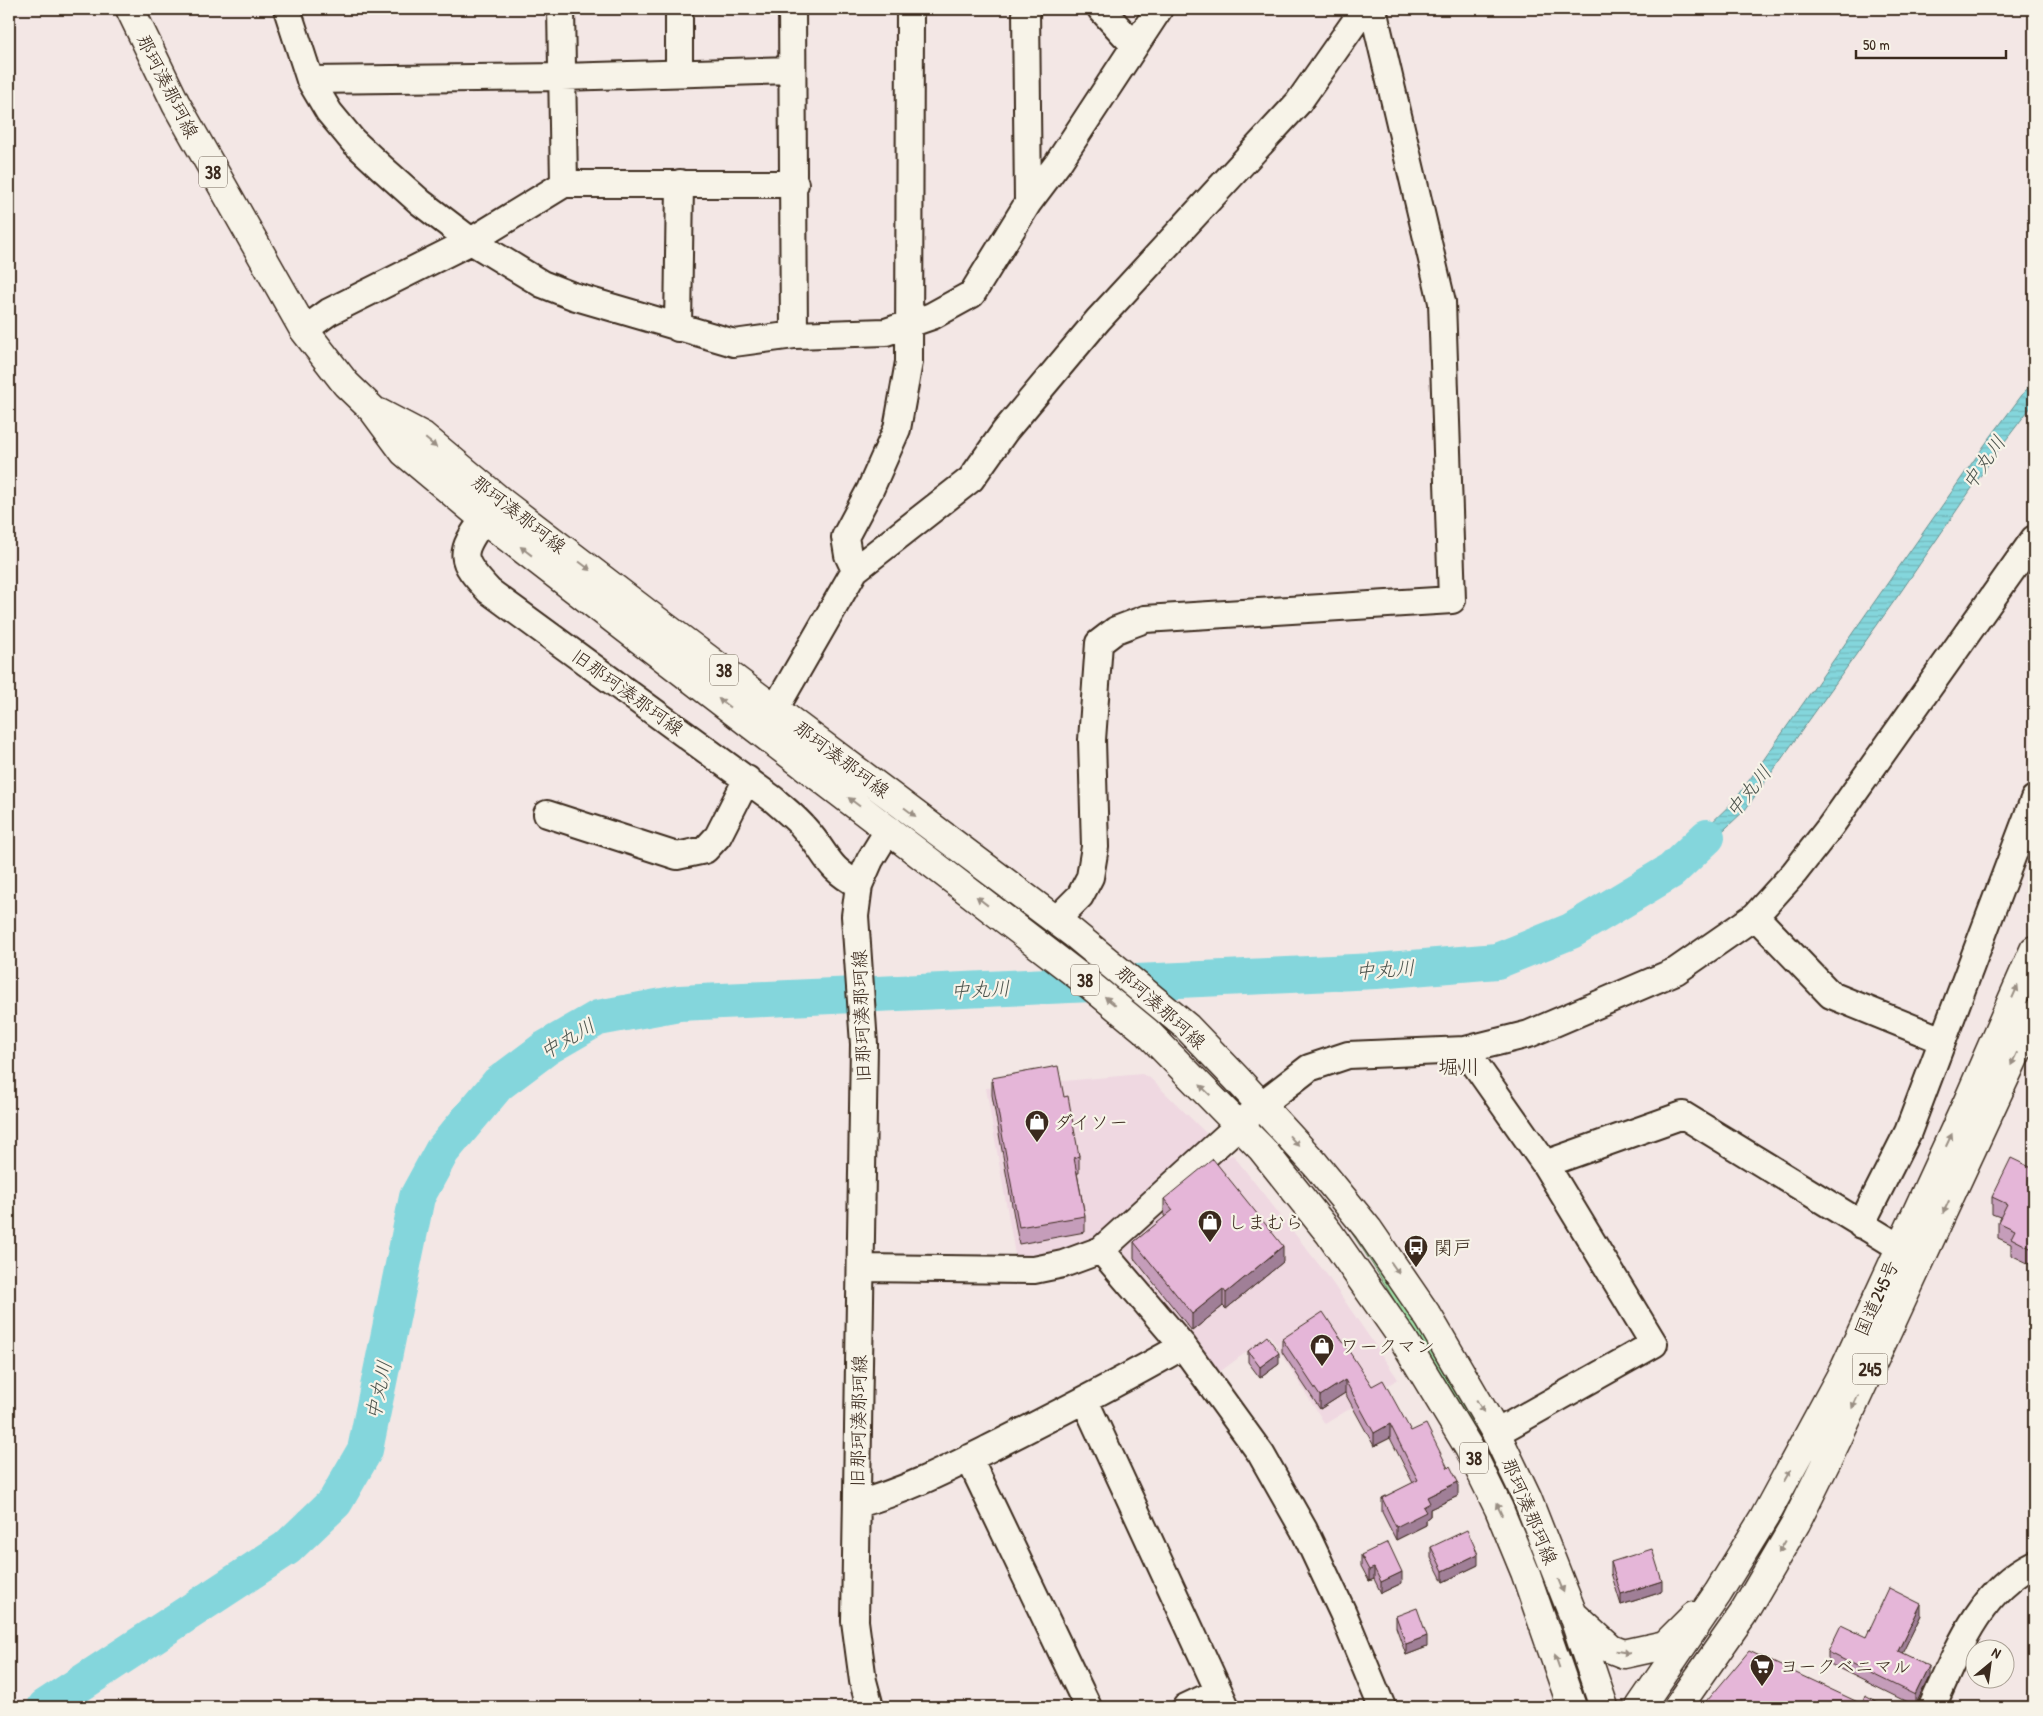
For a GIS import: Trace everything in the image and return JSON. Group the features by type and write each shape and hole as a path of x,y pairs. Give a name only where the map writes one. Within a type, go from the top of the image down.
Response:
{"main road":[{"name":"那珂湊那珂線","path":"130,9 176,104 304,330 346,384 373,410 404,452 484,519 1021,930 1147,1032 1239,1124 1292,1185 1329,1233 1403,1339 1469,1448 1499,1509 1525,1572 1572,1707"},
{"name":"那珂湊那珂線","path":"373,410 423,436 504,504 1065,926 1187,1027 1315,1164 1368,1229 1430,1318 1496,1433 1527,1498 1572,1612 1604,1707"},
{"name":"国道245号","path":"1640,1707 1718,1593 1764,1518 1844,1368 1968,1101 2034,950"},
{"name":"国道245号","path":"1678,1707 1743,1614 1796,1523 1837,1440 2034,1015"},
{"path":"1572,1612 1611,1649 1624,1654 1665,1645 1718,1593"}],"street":[{"path":"287,9 310,80 329,112 353,141 420,202 471,241 542,284 624,313 734,343 794,335 886,332 932,316 972,294 1028,203 1058,163 1159,9"},
{"path":"561,9 564,184"},
{"path":"679,9 679,74"},
{"path":"792,9 795,184 794,335"},
{"path":"855,570 848,555 844,537 870,490 897,429 909,362 911,322 910,9"},
{"path":"1026,9 1028,203"},
{"path":"1101,9 1134,45"},
{"path":"775,709 855,570 971,479 1005,431 1098,320 1298,103 1364,9"},
{"path":"1065,926 1090,877 1095,847 1092,740 1099,643 1116,630 1145,619 1452,600 1442,302 1373,9"},
{"path":"310,80 562,77 792,70"},
{"path":"678,328 680,183"},
{"path":"304,330 329,312 471,241 564,184 795,184"},
{"name":"旧那珂湊那珂線","path":"484,519 470,538 465,552 469,570 489,591 774,799 806,830 830,865 843,877 859,885 855,916 864,1044 855,1621 863,1682 870,1707"},
{"path":"862,1268 1034,1270 1063,1264 1101,1250 1239,1124 1309,1068 1348,1055 1465,1050 1529,1034 1676,971 1755,916 1794,873 1830,828 2034,539"},
{"path":"547,814 677,856 705,850 718,836 746,779"},
{"path":"1861,1225 1908,1132 2034,799"},
{"path":"859,885 870,860 889,829"},
{"path":"1755,916 1831,995 1942,1040"},
{"path":"1465,1050 1545,1164 1654,1344 1496,1433"},
{"path":"1545,1164 1683,1115 1899,1247"},
{"path":"1101,1250 1183,1346 1261,1454 1304,1530 1343,1613 1382,1707"},
{"path":"857,1504 881,1498 969,1458 1085,1401 1183,1346"},
{"path":"1085,1401 1222,1699 1186,1707"},
{"path":"969,1458 1088,1707"},
{"path":"1932,1707 1966,1631 1991,1598 2010,1580 2034,1564"}],"shaded area":[{"path":"1142,1074 1150,1078 1206,1133 1204,1137 1092,1241 1077,1250 1016,1260 986,1088"},
{"path":"1233,1155 1327,1275 1398,1379 1325,1424 1276,1346 1313,1319 1276,1345 1269,1335 1217,1374 1123,1258 1123,1246 1222,1158"}],"green space":[{"path":"1354,1228 1426,1334 1477,1422 1508,1489 1544,1581 1539,1583 1451,1404 1404,1316 1351,1232"}],"water":[{"path":"2034,379 2034,403 1996,453 1900,593 1745,810 1674,877 1668,865 1736,799 1986,443"}],"building":[{"name":"ダイソー","path":"1058,1066 1064,1097 1068,1096 1079,1156 1074,1158 1085,1216 1019,1227 992,1078"},
{"path":"2011,1158 2034,1169 2034,1250 2011,1238 2015,1230 1998,1222 2007,1204 1992,1197"},
{"name":"しまむら","path":"1213,1159 1283,1246 1226,1293 1223,1289 1192,1314 1134,1242 1173,1210 1164,1199"},
{"path":"1323,1312 1372,1386 1383,1380 1411,1431 1426,1424 1448,1468 1450,1466 1458,1482 1427,1497 1430,1503 1423,1507 1426,1512 1396,1527 1382,1498 1418,1480 1390,1424 1374,1433 1345,1380 1320,1396 1282,1339"},
{"path":"1267,1336 1279,1353 1260,1367 1248,1351"},
{"path":"1467,1530 1478,1554 1443,1571 1431,1547"},
{"path":"1388,1542 1402,1572 1381,1582 1374,1568 1369,1570 1361,1555"},
{"path":"1652,1549 1662,1581 1621,1594 1611,1562"},
{"path":"1889,1588 1921,1604 1898,1651 1929,1666 1915,1695 1828,1652 1841,1625 1866,1637"},
{"path":"1417,1608 1427,1636 1406,1644 1396,1616"},
{"path":"1749,1651 1862,1704 1865,1696 1886,1707 1702,1707"}],"waterway":[{"name":"中丸川","path":"45,1707 287,1548 335,1502 365,1450 417,1197 442,1151 498,1084 546,1048 598,1018 679,1003 1376,971 1497,961 1571,931 1671,871 1707,837"}],"place":[{"name":"ダイソー","path":"1037,1143"},
{"name":"しまむら","path":"1210,1243"},
{"name":"関戸","path":"1416,1268"},
{"name":"ワークマン","path":"1322,1367"},
{"name":"ヨークベニマル","path":"1762,1687"}],"district":[{"name":"堀川","path":"1459,1066"}]}
